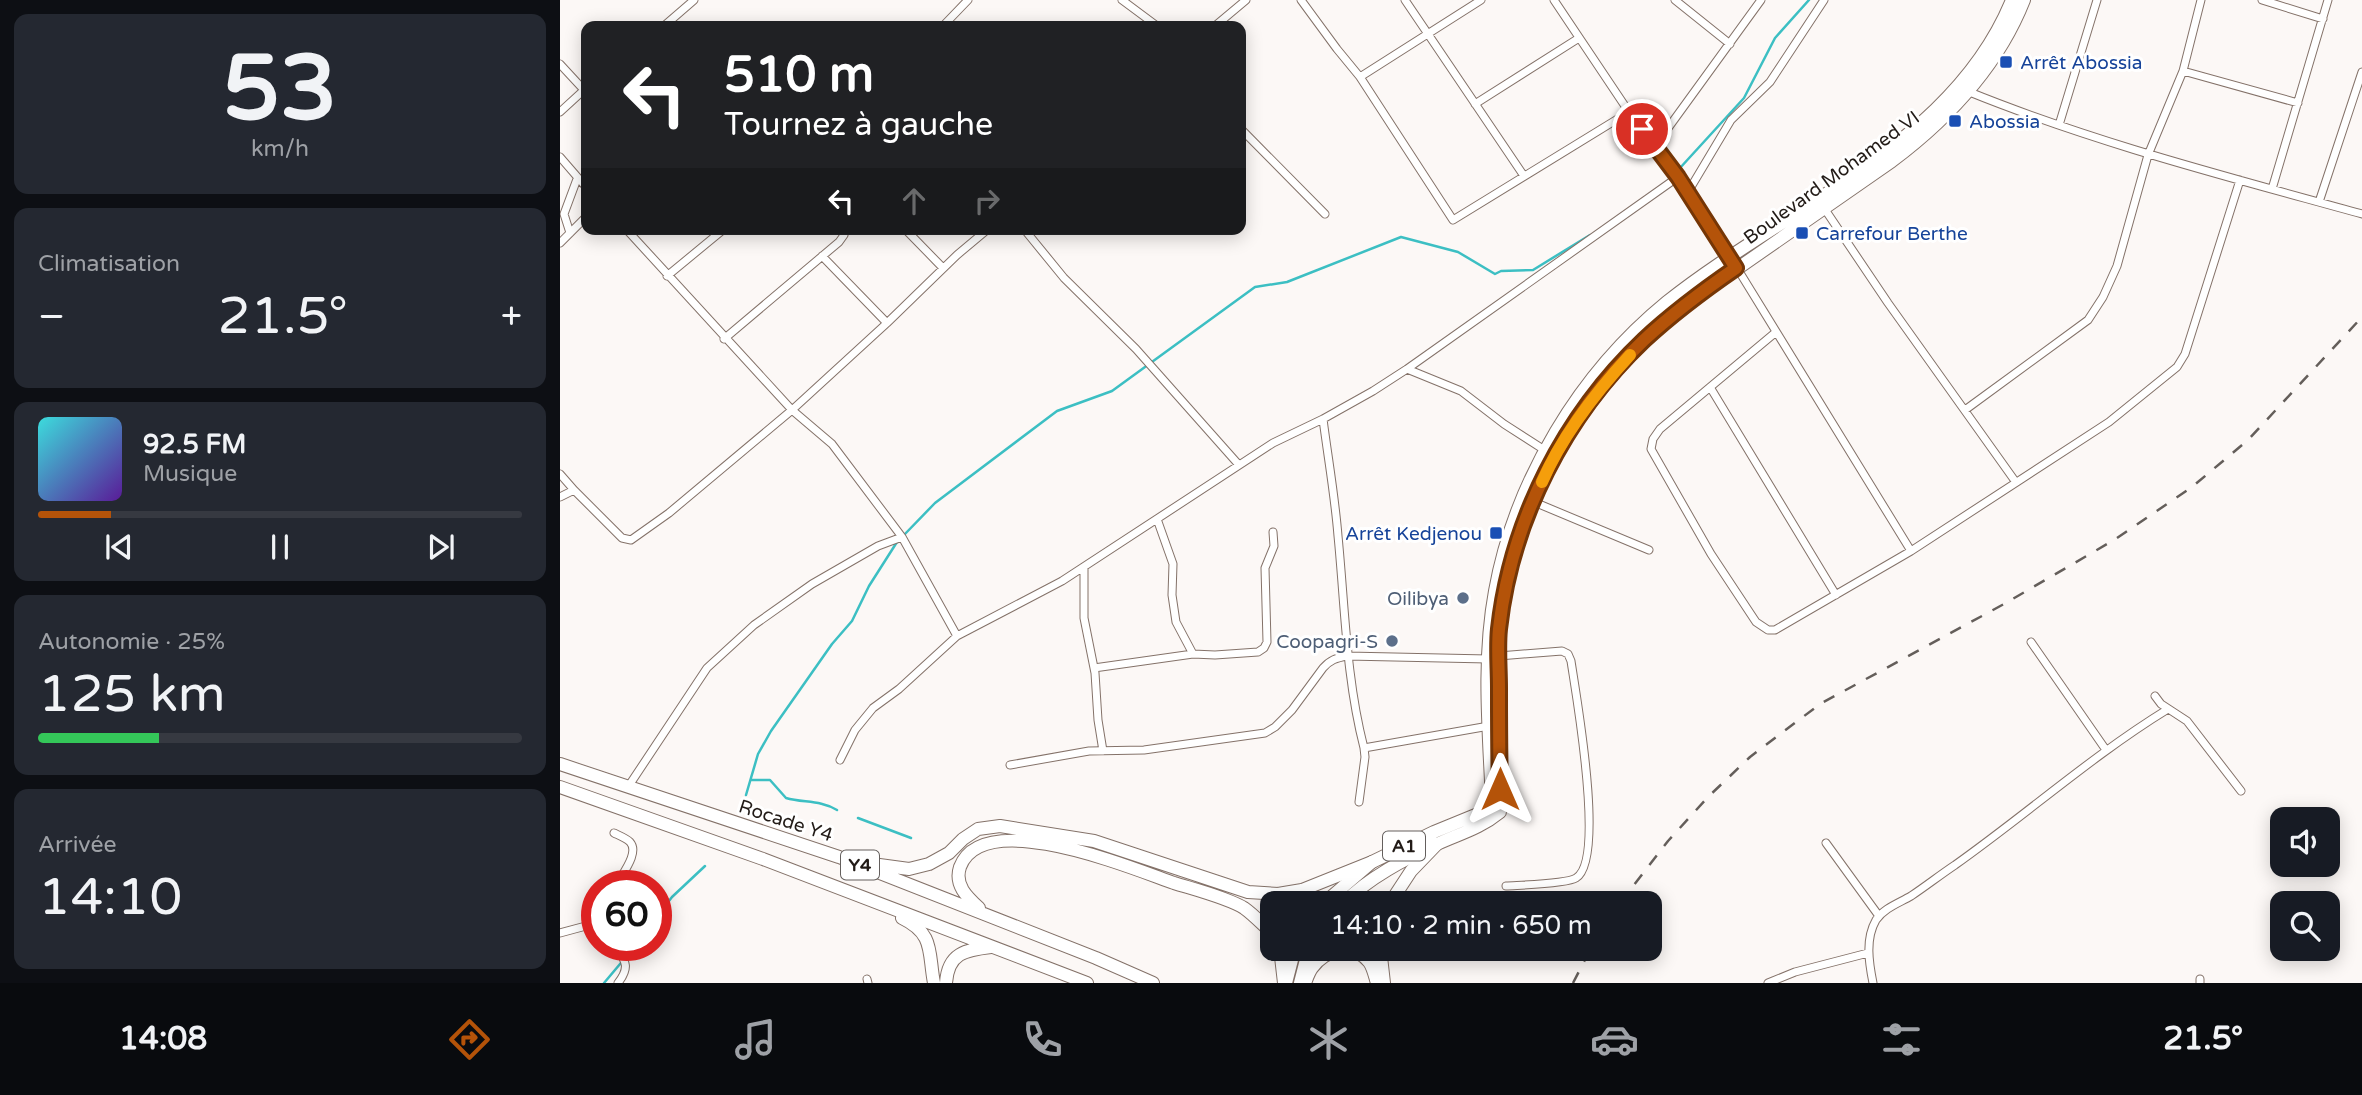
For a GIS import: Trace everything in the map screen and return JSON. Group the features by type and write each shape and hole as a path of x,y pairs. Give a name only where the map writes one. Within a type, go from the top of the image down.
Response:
{"main road":[{"name":"Boulevard Mohamed VI","path":"1358,891 1437,844 1484,825 1500,812 1493,658 1505,591 1519,537 1550,465 1592,398 1643,341 1733,263 1886,154 1918,128 1974,67 1996,33 2012,0"},
{"name":"Boulevard Mohamed VI","path":"1338,891 1372,862 1478,814 1492,802 1489,726 1494,593 1501,562 1525,495 1546,451 1582,391 1634,331 1679,293 1824,208 1925,136 1983,72 2006,37 2024,0"},
{"name":"Rocade Y4","path":"560,764 839,857 1097,958 1153,983"},
{"name":"Y4","path":"560,787 763,859 1087,983"},
{"path":"839,857 909,869 929,864 949,853 978,829 1000,826 1094,841 1248,892 1278,894 1302,890 1372,862"},
{"path":"984,913 967,897 959,884 959,869 967,856 983,844 1006,840 1039,843 1091,854 1242,907 1260,923"},
{"path":"1398,891 1437,844"},
{"path":"841,889 910,922 924,933 930,946 934,983"},
{"path":"946,983 947,972 957,956 969,950 993,946"},
{"path":"1303,983 1311,968 1322,958 1330,952 1342,949 1356,952 1370,963 1377,983"},
{"path":"1282,961 1285,983"},
{"path":"1285,983 1291,961"},
{"path":"1303,983 1307,961"},
{"path":"1381,961 1384,983"}],"street":[{"path":"670,21 694,0"},
{"path":"948,21 968,0"},
{"path":"1122,0 1150,21"},
{"path":"1221,21 1245,0"},
{"path":"1301,0 1360,77 1453,220 1629,111"},
{"path":"1405,0 1524,176"},
{"path":"1360,77 1481,0"},
{"path":"1554,0 1688,192 1911,551"},
{"path":"1675,0 1730,44"},
{"path":"1655,146 1761,0"},
{"path":"1688,192 1731,120 1770,82 1824,0"},
{"path":"2059,125 2097,0"},
{"path":"1965,410 2088,320 2103,297 2117,266 2148,155 2183,71 2201,0"},
{"path":"2262,0 2323,19"},
{"path":"2272,189 2328,0"},
{"path":"1475,104 1579,38"},
{"path":"560,64 581,85"},
{"path":"2183,71 2298,103"},
{"path":"2319,202 2362,72"},
{"path":"1967,91 2148,155 2362,214"},
{"path":"560,112 581,93"},
{"path":"1246,134 1325,214"},
{"path":"560,157 581,182"},
{"path":"840,760 855,730 873,708 899,689 957,636 1084,567 1273,443 1323,419 1407,369 1678,177"},
{"path":"570,233 564,214 577,178"},
{"path":"1776,332 1660,429 1653,439 1651,449 1711,554 1756,622 1775,631 1911,551 2109,422 2182,362 2240,180"},
{"path":"1824,208 2015,481"},
{"path":"560,243 581,222"},
{"path":"631,235 792,411 832,444 902,537 957,636"},
{"path":"667,276 717,235"},
{"path":"724,339 844,235"},
{"path":"911,235 943,268"},
{"path":"560,474 622,538 631,540 669,513 792,411 981,235"},
{"path":"1029,235 1064,278 1136,349 1239,465"},
{"path":"822,256 887,323"},
{"path":"1407,369 1461,391 1504,424 1546,451"},
{"path":"1710,387 1836,595"},
{"path":"1323,419 1338,534 1347,656 1365,757 1360,802"},
{"path":"560,498 574,489"},
{"path":"1534,502 1650,550"},
{"path":"1157,519 1171,556 1176,622 1193,654"},
{"path":"1094,668 1193,654 1258,652 1264,648 1267,642 1265,568 1274,546 1273,532"},
{"path":"627,787 708,668 754,625 812,584 878,546 902,537"},
{"path":"1084,567 1086,628 1094,668 1098,727 1103,751"},
{"path":"2031,642 2106,750"},
{"path":"1010,765 1103,751 1144,750 1265,733 1285,718 1330,661 1347,656 1493,658 1562,651 1568,654 1571,660 1587,769 1590,821 1587,855 1582,871 1573,879 1506,886"},
{"path":"2155,696 2168,709 2187,721 2241,791"},
{"path":"1873,983 1868,953 1870,934 1879,916 1994,837 2106,750 2168,709"},
{"path":"1364,748 1489,726"},
{"path":"614,833 630,842 634,849 624,870"},
{"path":"1826,843 1879,916"},
{"path":"560,933 581,927"},
{"path":"1768,983 1795,972 1868,953"},
{"path":"618,983 625,974 623,961"}],"waterway":[{"path":"1669,180 1744,98 1775,38 1809,0"},
{"path":"904,535 935,503 1057,411 1112,391 1255,287 1287,282 1401,237 1458,252 1495,274 1501,271 1533,270 1590,235"},
{"path":"746,795 758,754 771,731 832,644 852,621 869,586 897,542"},
{"path":"752,780 770,780 786,798 818,803 837,810"},
{"path":"858,818 911,838"},
{"path":"672,897 705,866"},
{"path":"604,983 623,961"}],"railway":[{"path":"1629,891 1668,841 1708,797 1750,757 1820,704 2004,604 2114,540 2192,487 2248,440 2362,317"},
{"path":"1573,983 1584,961"}],"slow traffic":[{"path":"1542,482 1568,433 1592,398 1630,355"}],"place":[{"name":"Arrêt Abossia","path":"2006,62"},
{"name":"Abossia","path":"1955,121"},
{"name":"Carrefour Berthe","path":"1802,233"},
{"name":"Arrêt Kedjenou","path":"1496,533"},
{"name":"Oilibya","path":"1463,598"},
{"name":"Coopagri-S","path":"1392,641"}],"route":[{"path":"1500,789 1499,632 1505,591 1519,537 1535,498 1568,433 1592,398 1619,367 1675,312 1736,268 1678,177 1642,129"}]}
